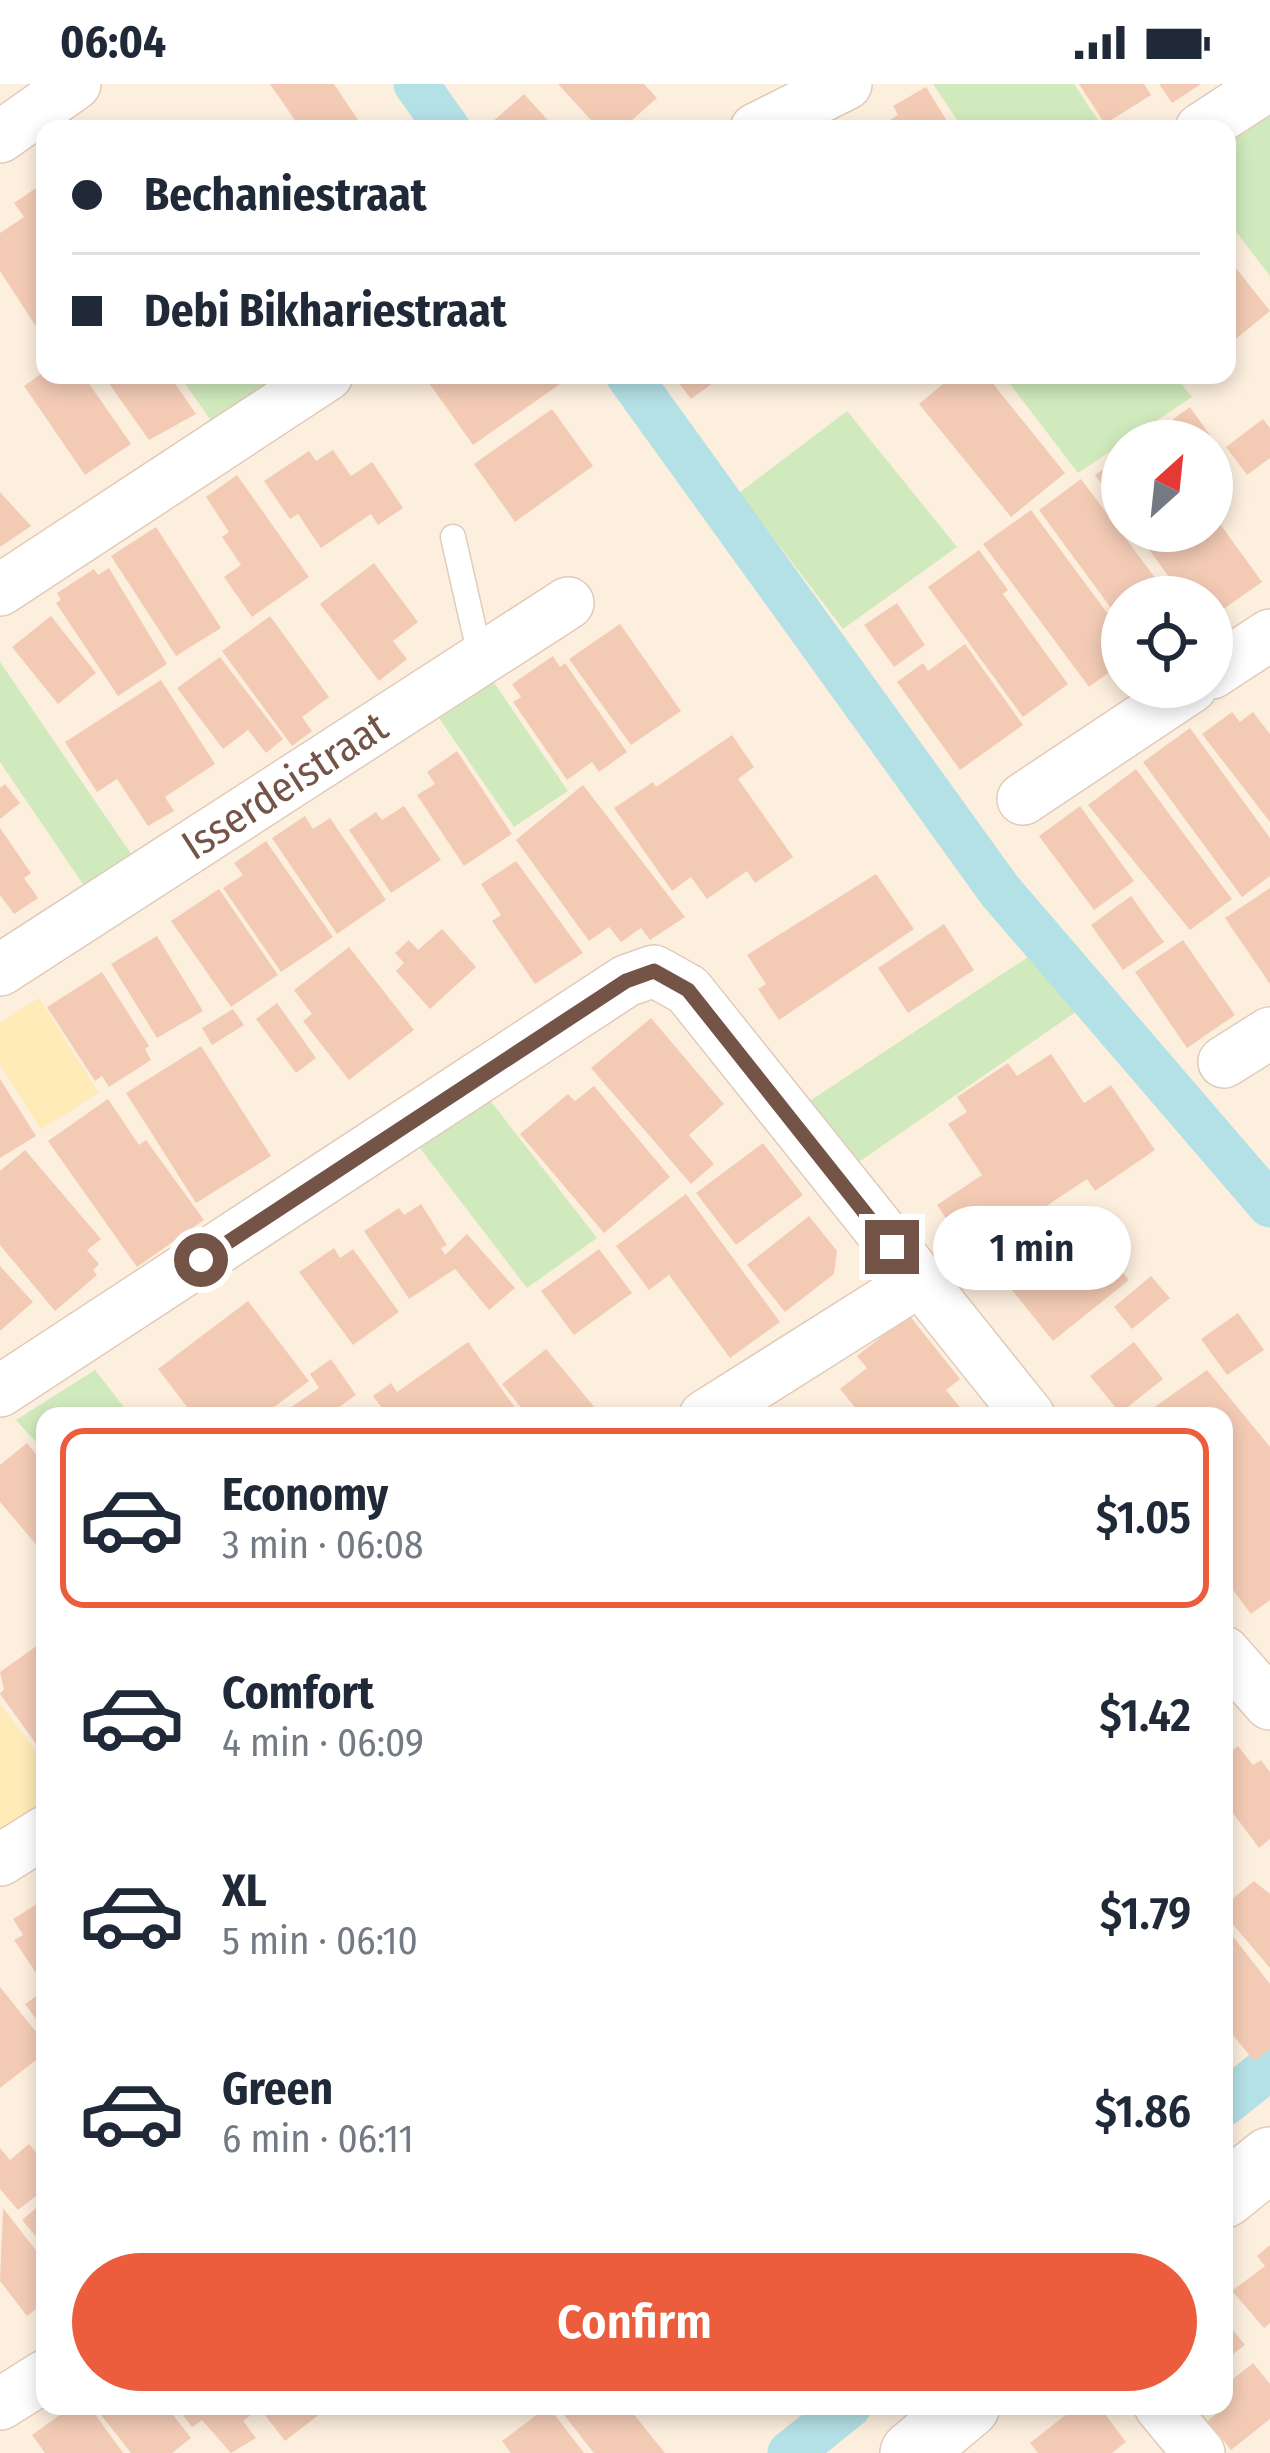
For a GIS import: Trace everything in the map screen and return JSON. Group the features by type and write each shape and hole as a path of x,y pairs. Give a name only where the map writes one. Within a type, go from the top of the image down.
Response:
{"street":[{"path":"0,136 75,84"},
{"path":"774,120 846,84"},
{"path":"1215,120 1270,84"},
{"path":"0,590 313,384"},
{"name":"Isserdeistraat","path":"0,970 568,602"},
{"path":"1233,660 1270,635"},
{"path":"1023,799 1160,708"},
{"path":"0,1391 626,981 654,971 688,990 1022,1407"},
{"path":"1224,1062 1270,1034"},
{"path":"719,1407 919,1281"},
{"path":"1233,1662 1270,1703"},
{"path":"0,1860 36,1838"},
{"path":"1233,2189 1270,2159"},
{"path":"0,2404 36,2382"},
{"path":"912,2453 957,2415"},
{"path":"1167,2415 1198,2453"}],"lane":[{"path":"453,538 480,656"}],"green space":[{"path":"933,84 1074,84 1098,120 957,120"},
{"path":"1270,92 1270,276 1236,232 1236,121"},
{"path":"185,384 288,384 219,432"},
{"path":"1010,384 1181,384 1192,397 1158,420 1101,420 1101,458 1078,473"},
{"path":"847,411 957,547 843,629 739,493"},
{"path":"0,662 138,864 91,896 0,762"},
{"path":"484,668 568,791 514,827 430,705"},
{"path":"1031,955 1080,1009 853,1166 808,1102"},
{"path":"489,1099 597,1238 527,1288 416,1143"},
{"path":"95,1370 124,1407 37,1407"},
{"path":"36,1407 36,1442 16,1420"}],"sand":[{"path":"39,998 99,1093 41,1129 0,1065 0,1023"},
{"path":"0,1704 36,1751 36,1812 0,1833"}],"building":[{"path":"270,84 334,84 358,120 295,120"},
{"path":"558,84 644,84 657,98 632,120 591,120"},
{"path":"1079,84 1144,84 1151,95 1111,120 1102,120"},
{"path":"1159,84 1201,84 1172,103"},
{"path":"926,87 946,120 890,120 898,115 893,106"},
{"path":"524,94 548,120 494,120"},
{"path":"36,188 36,326 0,271 0,233 24,217 14,203"},
{"path":"1236,268 1270,311 1236,339"},
{"path":"36,377 36,384 89,384 131,444 85,475 24,386"},
{"path":"109,384 175,384 196,414 149,440"},
{"path":"430,384 560,384 473,445"},
{"path":"680,384 712,384 691,399"},
{"path":"943,384 993,384 1065,473 1011,517 919,404"},
{"path":"1190,407 1199,420 1172,420"},
{"path":"552,409 593,466 515,522 474,464"},
{"path":"1263,419 1270,428 1270,458 1247,475 1233,456 1233,442"},
{"path":"333,450 351,476 372,462 403,508 378,525 371,514 321,548 298,514 290,519 264,481 309,451 316,461"},
{"path":"237,475 309,577 252,617 224,577 241,565 222,537 229,532 206,497"},
{"path":"1081,479 1101,506 1101,552 1136,552 1154,576 1101,576 1101,595 1039,510"},
{"path":"0,492 31,526 0,547"},
{"path":"1031,510 1101,605 1101,678 1089,687 983,544"},
{"path":"156,527 221,628 176,656 111,556"},
{"path":"1233,542 1262,582 1233,602 1233,576 1168,576 1151,552 1233,552"},
{"path":"979,550 1008,590 1003,594 1068,684 1023,717 928,587"},
{"path":"374,563 418,622 393,641 407,659 379,681 320,604"},
{"path":"109,568 167,664 118,696 56,603 61,600 57,593 94,569 98,575"},
{"path":"897,603 925,645 894,667 864,625"},
{"path":"51,616 96,673 58,704 12,647"},
{"path":"270,616 329,697 302,717 312,731 292,746 222,651"},
{"path":"620,624 681,711 631,745 569,659"},
{"path":"965,644 1023,725 960,770 897,682 923,663 928,671"},
{"path":"553,656 560,667 565,663 627,752 599,772 592,762 567,780 513,702 521,697 512,684"},
{"path":"220,657 283,739 266,753 248,730 223,749 177,688"},
{"path":"161,680 215,764 165,797 174,811 148,826 117,779 97,792 65,742"},
{"path":"1232,712 1240,722 1253,712 1270,734 1270,822 1202,734"},
{"path":"1190,728 1270,838 1270,876 1242,897 1143,762"},
{"path":"732,735 754,767 738,779 793,857 755,883 747,871 707,899 691,877 672,891 614,808 653,782 656,787"},
{"path":"457,751 512,834 464,866 417,795 435,784 427,772"},
{"path":"1136,769 1232,899 1190,930 1088,805"},
{"path":"5,784 20,803 0,819 0,788"},
{"path":"583,785 685,917 650,940 641,928 621,942 609,927 589,941 516,840"},
{"path":"404,806 441,860 391,893 349,830 376,812 382,820"},
{"path":"1080,806 1134,881 1094,910 1039,836"},
{"path":"305,816 313,829 330,818 386,900 337,934 272,838"},
{"path":"0,828 31,873 24,878 38,898 14,914 0,895"},
{"path":"266,841 333,937 281,972 223,888 243,875 234,863"},
{"path":"516,861 583,953 535,984 492,921 501,915 481,884"},
{"path":"876,874 914,929 779,1020 758,989 766,984 747,955"},
{"path":"1270,888 1270,984 1225,918"},
{"path":"219,889 278,975 231,1007 171,921"},
{"path":"1131,896 1164,942 1123,970 1091,925"},
{"path":"944,924 974,970 908,1013 878,968"},
{"path":"442,929 476,967 430,1009 396,971 404,963 395,953 409,940 418,950"},
{"path":"157,936 203,1011 157,1038 111,964"},
{"path":"1183,940 1235,1015 1187,1048 1135,972"},
{"path":"349,947 414,1030 349,1080 303,1021 312,1014 294,990"},
{"path":"102,972 149,1046 145,1049 151,1060 109,1087 102,1076 95,1081 47,1007"},
{"path":"277,1003 316,1058 296,1073 256,1019"},
{"path":"233,1009 244,1025 212,1045 202,1028"},
{"path":"651,1018 724,1104 689,1135 714,1164 691,1184 591,1068"},
{"path":"201,1046 271,1156 196,1203 126,1093"},
{"path":"1051,1054 1084,1103 1111,1085 1155,1150 1095,1191 1087,1179 971,1256 937,1205 982,1175 948,1124 967,1112 957,1097 1008,1063 1017,1076"},
{"path":"0,1079 36,1136 0,1158"},
{"path":"594,1086 670,1177 604,1233 520,1134 568,1094 575,1101"},
{"path":"108,1099 139,1145 146,1140 204,1220 137,1267 48,1141"},
{"path":"763,1143 803,1195 736,1245 696,1193"},
{"path":"25,1150 101,1239 87,1250 99,1264 93,1270 97,1275 55,1311 0,1245 0,1171"},
{"path":"686,1194 780,1322 730,1358 669,1275 649,1290 616,1246"},
{"path":"421,1204 447,1245 441,1248 445,1255 467,1234 515,1288 489,1310 455,1269 409,1299 364,1231 399,1208 404,1215"},
{"path":"1074,1214 1129,1280 1053,1341 999,1274"},
{"path":"809,1216 837,1251 834,1274 785,1312 747,1265"},
{"path":"334,1248 340,1258 353,1249 399,1312 353,1345 299,1272"},
{"path":"599,1249 632,1293 574,1335 541,1291"},
{"path":"0,1266 33,1302 0,1331"},
{"path":"1151,1276 1170,1298 1132,1329 1114,1307"},
{"path":"248,1301 309,1381 274,1407 187,1407 158,1369"},
{"path":"1238,1313 1264,1350 1227,1375 1201,1339"},
{"path":"909,1315 960,1379 946,1390 960,1407 855,1407 840,1389 867,1368 857,1356"},
{"path":"468,1342 515,1407 381,1407 373,1396 391,1383 397,1392"},
{"path":"1134,1342 1163,1379 1128,1407 1115,1407 1090,1376"},
{"path":"546,1349 594,1407 521,1407 502,1384"},
{"path":"331,1359 356,1395 339,1407 291,1407 319,1388 310,1374"},
{"path":"1207,1370 1270,1447 1270,1600 1251,1614 1233,1590 1233,1407 1155,1407"},
{"path":"27,1443 36,1454 36,1544 0,1502 0,1465"},
{"path":"36,1646 36,1744 0,1694 4,1689 0,1672"},
{"path":"1238,1746 1253,1765 1261,1760 1270,1772 1270,1839 1259,1848 1233,1813 1233,1750"},
{"path":"1254,1881 1270,1894 1270,1968 1233,1925 1233,1898"},
{"path":"36,1905 36,1973 14,1940 23,1935 13,1919"},
{"path":"1233,1937 1270,1984 1270,2049 1254,2061 1233,2035"},
{"path":"0,1987 36,2032 36,2060 0,2088"},
{"path":"36,1996 36,2019 25,2004"},
{"path":"29,2144 36,2152 36,2196 18,2210 0,2189 0,2148 10,2160"},
{"path":"3,2208 36,2250 36,2309 27,2316 0,2281"},
{"path":"36,2208 36,2236 22,2220"},
{"path":"1270,2245 1270,2323 1264,2328 1233,2292 1265,2266 1257,2256"},
{"path":"1233,2330 1245,2345 1233,2354"},
{"path":"1253,2363 1270,2384 1270,2419 1231,2450 1208,2421 1215,2415 1233,2415 1233,2379"},
{"path":"60,2415 96,2415 123,2453 45,2453 32,2435"},
{"path":"101,2415 173,2415 191,2438 172,2453 131,2453"},
{"path":"183,2415 251,2415 243,2421 256,2438 231,2453 202,2420 192,2427"},
{"path":"265,2415 318,2415 285,2441"},
{"path":"536,2415 555,2415 584,2453 511,2453 502,2441"},
{"path":"564,2415 634,2415 665,2453 594,2453"},
{"path":"1066,2415 1106,2415 1126,2442 1112,2453 1038,2453 1030,2443"}],"waterway":[{"path":"416,84 442,120"},
{"path":"634,384 1000,891 1270,1205"},
{"path":"1233,2097 1270,2067"},
{"path":"790,2453 838,2415"}],"route":[{"path":"201,1260 626,981 654,971 688,990 892,1247"}]}
